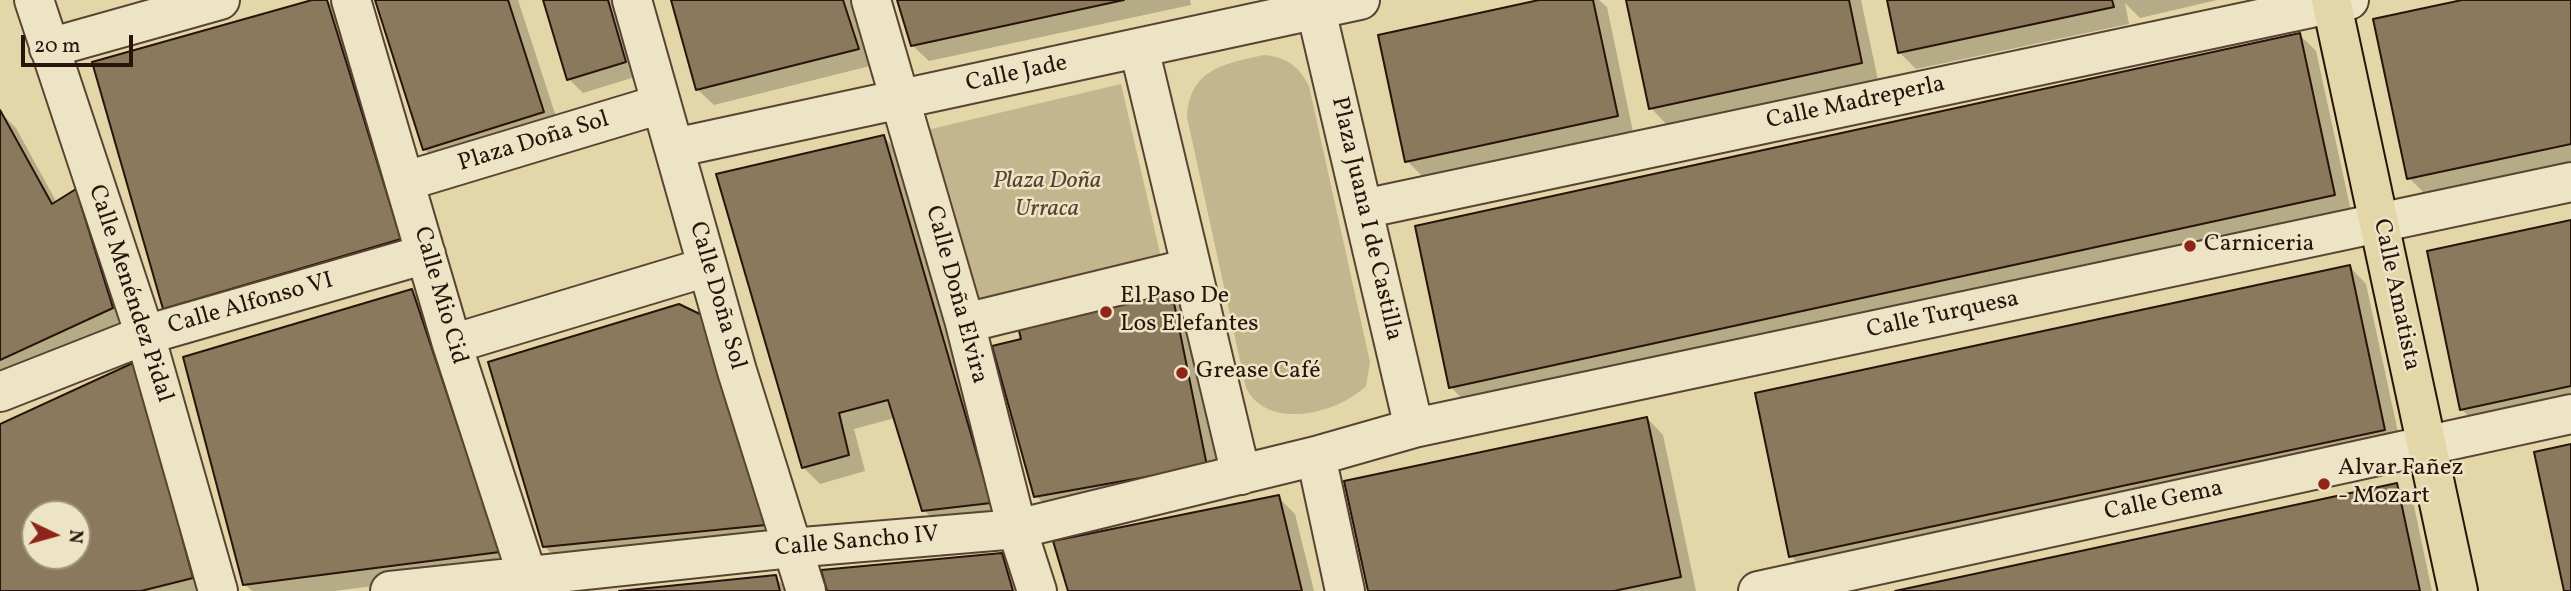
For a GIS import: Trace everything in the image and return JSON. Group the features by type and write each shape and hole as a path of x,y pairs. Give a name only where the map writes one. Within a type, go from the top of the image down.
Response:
{"main road":[{"name":"Calle Amatista","path":"2337,1 2379,223 2458,591"}],"street":[{"name":"Calle Menéndez Pidal","path":"34,0 145,335 218,591"},
{"path":"49,48 220,0"},
{"name":"Calle Mio Cid","path":"351,0 452,344 529,585"},
{"name":"Calle Doña Sol","path":"632,0 707,267 790,548 806,591"},
{"name":"Calle Doña Elvira","path":"871,0 965,323 1017,529 1037,591"},
{"name":"Calle Jade","path":"674,148 1139,48 1208,16 1317,10 1360,0"},
{"name":"Calle Madreperla","path":"1363,209 2337,1"},
{"name":"Plaza Juana I de Castilla","path":"1317,10 1414,428"},
{"path":"1139,48 1241,475"},
{"name":"Plaza Doña Sol","path":"406,181 661,104"},
{"name":"Calle Turquesa","path":"1316,456 1414,428 2571,182"},
{"name":"Calle Alfonso VI","path":"0,392 145,335 426,254"},
{"path":"452,344 707,267"},
{"path":"965,323 1191,268"},
{"name":"Calle Gema","path":"1758,591 2571,414"},
{"path":"1316,456 1345,591"},
{"name":"Calle Sancho IV","path":"390,591 529,585 790,548 1017,529 1316,456"}],"green space":[{"path":"1264,55 1291,64 1309,86 1370,362 1366,386 1338,404 1303,414 1270,410 1256,401 1246,388 1187,117 1189,101 1195,88 1211,71"},
{"name":"Plaza Doña Urraca","path":"1121,84 1163,266 977,307 927,130"}],"building":[{"path":"312,0 327,0 401,239 163,309 92,62"},
{"path":"375,0 508,0 544,112 423,150"},
{"path":"543,0 608,0 626,62 567,80"},
{"path":"671,0 843,0 859,49 696,90"},
{"path":"897,0 1124,0 911,46"},
{"path":"1539,0 1593,0 1618,116 1405,162 1378,35"},
{"path":"1626,0 1849,0 1862,63 1649,109"},
{"path":"1887,0 2112,0 2114,7 1898,53"},
{"path":"2462,0 2571,0 2571,144 2407,179 2373,19"},
{"path":"2300,33 2335,195 1449,388 1415,226"},
{"path":"0,110 52,204 76,189 113,308 0,360"},
{"path":"884,135 991,503 922,511 888,400 839,413 849,455 802,468 716,174"},
{"path":"2571,220 2571,386 2460,410 2427,251"},
{"path":"2350,265 2385,430 1789,557 1755,393"},
{"path":"1170,283 1207,466 1034,497 992,346 1021,339 1016,318"},
{"path":"412,289 500,552 243,585 183,357"},
{"path":"679,304 706,317 766,525 543,547 488,362"},
{"path":"135,362 193,578 141,591 0,591 0,424"},
{"path":"1647,417 1681,577 1614,591 1368,591 1344,481"},
{"path":"2571,444 2571,591 2564,591 2534,452"},
{"path":"2397,483 2420,591 1895,591"},
{"path":"1279,495 1302,591 1068,591 1053,541"},
{"path":"1002,553 1013,591 827,591 821,570"},
{"path":"776,575 780,591 619,591"}],"place":[{"name":"Carniceria","path":"2190,246"},
{"name":"El Paso De Los Elefantes","path":"1106,312"},
{"name":"Grease Café","path":"1182,373"},
{"name":"Alvar Fañez - Mozart","path":"2324,484"}]}
